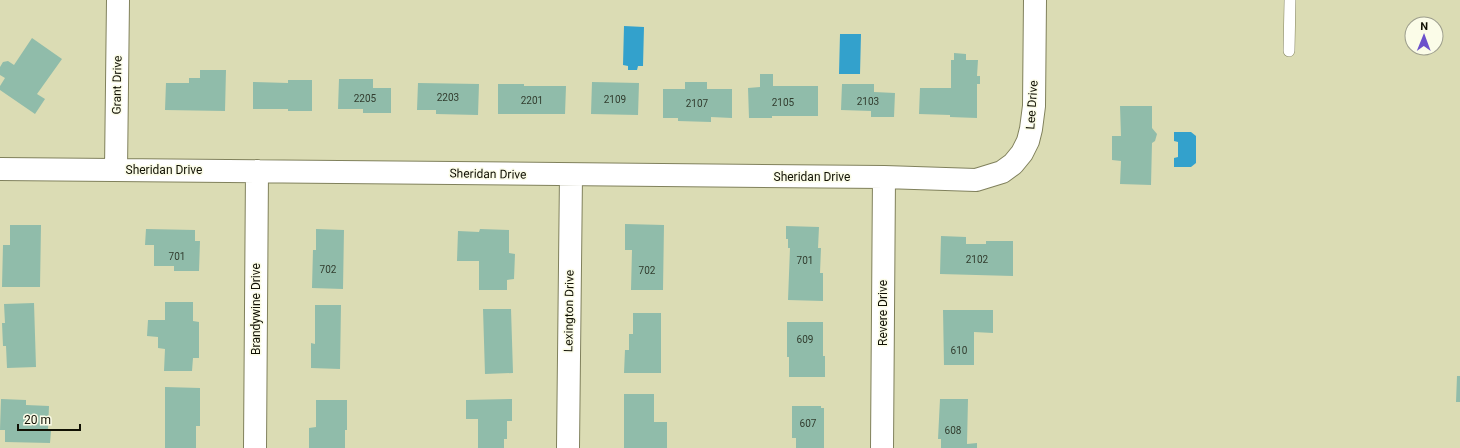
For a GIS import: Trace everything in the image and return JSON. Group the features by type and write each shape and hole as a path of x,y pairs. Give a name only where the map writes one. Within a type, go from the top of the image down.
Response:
{"street":[{"name":"Grant Drive","path":"116,170 118,0"},
{"name":"Lee Drive","path":"976,180 1002,172 1013,164 1022,153 1032,129 1034,106 1034,0"},
{"name":"Sheridan Drive","path":"0,169 884,177 976,180"},
{"name":"Brandywine Drive","path":"255,448 257,171"},
{"name":"Lexington Drive","path":"568,448 571,174"},
{"name":"Revere Drive","path":"882,448 884,177"}],"lane":[{"path":"1289,51 1290,0"}],"water":[{"path":"624,26 644,27 643,66 638,66 637,70 628,70 628,66 623,65"},
{"path":"840,34 861,34 860,74 839,74"},
{"path":"1174,132 1191,132 1196,136 1196,163 1191,167 1174,167 1174,158 1178,157 1178,142 1174,141"}],"building":[{"path":"32,38 62,59 37,94 45,99 35,114 0,90 0,86 5,78 0,75 0,67 3,62 8,61 14,65"},
{"path":"954,53 966,54 966,60 978,60 977,76 980,76 980,84 977,84 977,118 919,114 920,88 951,88 951,60 954,60"},
{"path":"200,70 226,70 225,111 165,110 166,83 189,83 189,78 200,78"},
{"path":"760,74 773,74 773,86 818,86 818,116 772,116 772,118 749,118 748,88 760,87"},
{"path":"339,79 373,79 373,88 391,88 391,113 363,113 363,109 338,109"},
{"path":"288,80 312,80 312,111 253,109 253,82 288,83"},
{"path":"592,82 639,83 638,115 591,114"},
{"path":"685,82 707,82 707,89 732,89 732,118 711,117 711,122 678,121 678,118 663,118 663,89 685,89"},
{"path":"418,83 479,84 478,115 436,114 436,110 417,110"},
{"path":"498,84 524,84 524,86 566,86 565,114 498,114"},
{"path":"842,84 874,84 874,92 895,93 894,117 871,117 871,111 841,110"},
{"path":"1120,106 1152,106 1152,128 1157,134 1155,141 1152,143 1151,185 1120,184 1121,161 1112,160 1112,136 1121,136"},
{"path":"625,224 664,225 663,290 631,290 632,250 625,250"},
{"path":"10,225 41,225 40,287 2,287 3,245 10,245"},
{"path":"786,226 819,227 818,248 821,248 820,273 823,273 823,301 788,300 790,248 788,248 788,239 786,239"},
{"path":"146,229 195,230 195,241 200,241 199,271 174,271 174,266 154,266 154,245 145,245"},
{"path":"316,229 344,230 343,289 312,288 313,250 316,250"},
{"path":"480,229 509,230 509,253 515,254 514,279 507,280 507,290 479,290 479,261 457,261 458,231 479,232"},
{"path":"941,236 966,237 966,244 986,244 986,241 1013,241 1013,276 940,274"},
{"path":"165,302 193,302 193,321 199,322 199,358 193,358 192,371 164,371 165,349 158,348 158,337 147,336 148,320 165,320"},
{"path":"34,303 36,367 7,368 6,346 3,346 2,323 5,323 4,304"},
{"path":"315,305 341,305 340,369 311,368 311,343 315,344"},
{"path":"483,309 511,309 513,373 485,374"},
{"path":"943,310 993,310 993,333 974,332 974,365 944,365"},
{"path":"633,313 661,313 661,373 624,373 625,350 629,350 629,334 633,334"},
{"path":"787,322 823,322 823,356 825,356 825,377 789,377 789,357 787,357"},
{"path":"1457,376 1460,376 1460,402 1456,402"},
{"path":"165,387 200,388 200,426 196,426 196,448 165,448"},
{"path":"624,394 654,394 654,422 667,422 667,448 624,448"},
{"path":"1,399 26,400 26,405 49,406 48,431 51,431 50,443 5,442 5,430 0,430"},
{"path":"512,399 512,421 507,421 507,439 504,439 504,448 478,448 478,419 466,419 466,400"},
{"path":"940,399 968,399 967,444 977,443 977,448 941,448 941,439 938,439"},
{"path":"316,400 347,400 347,430 345,430 345,448 309,448 309,428 316,427"},
{"path":"792,406 821,406 821,408 824,408 824,448 796,448 796,438 792,438"}]}
